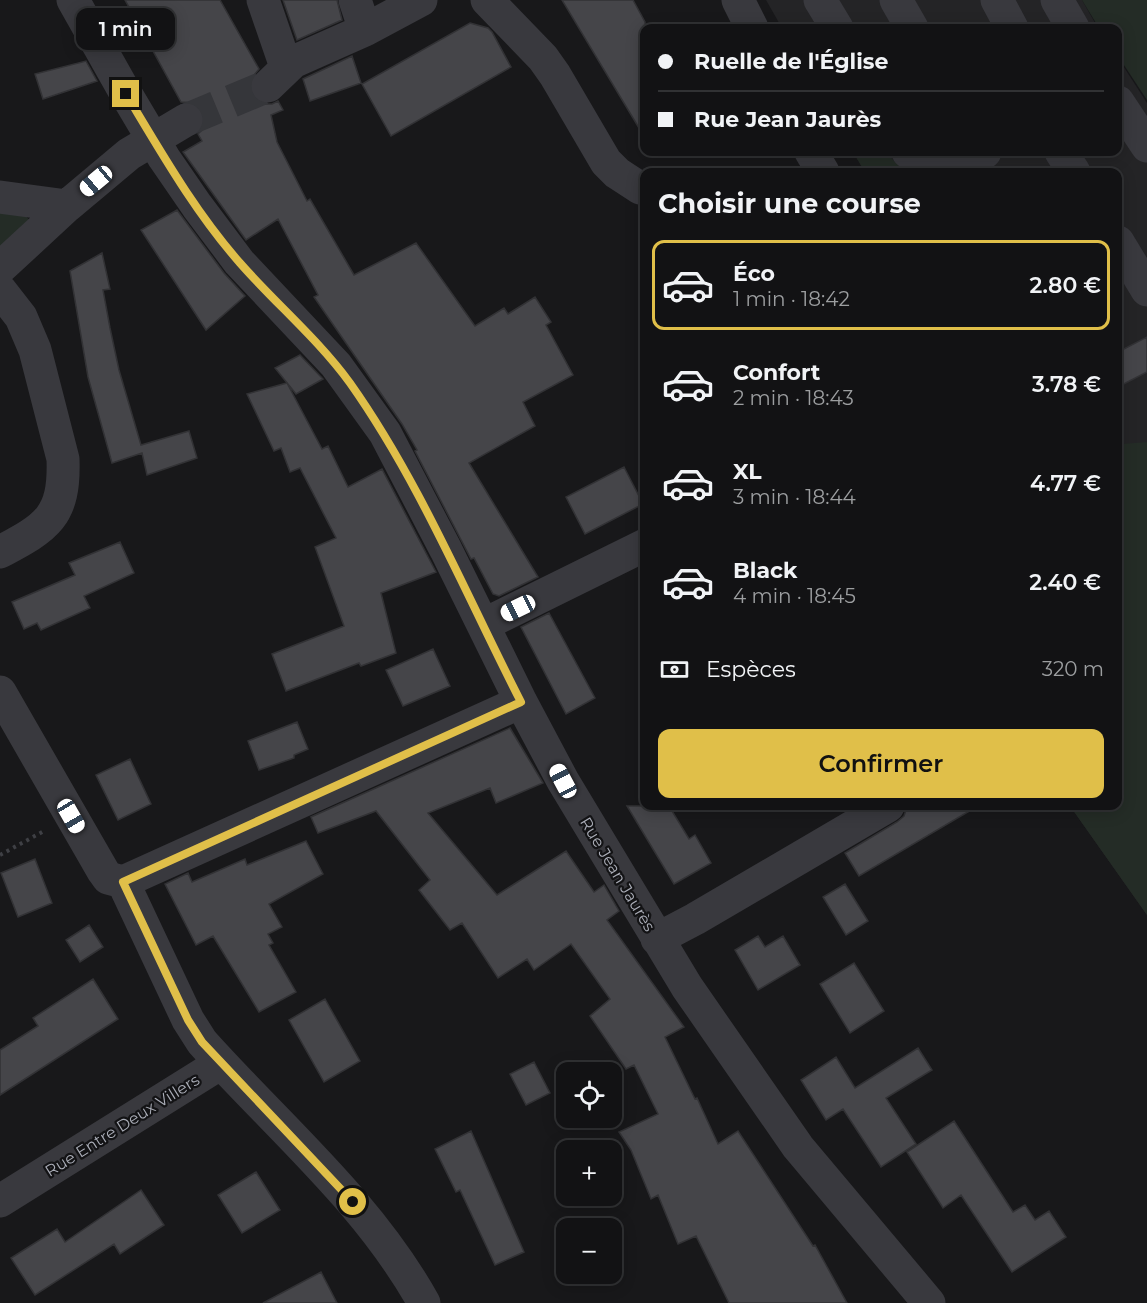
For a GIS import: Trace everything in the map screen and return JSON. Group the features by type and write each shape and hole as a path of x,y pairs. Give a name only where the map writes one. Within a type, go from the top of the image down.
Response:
{"street":[{"name":"Rue Jean Jaurès","path":"73,0 152,138 197,206 239,262 336,365 385,433 521,702 573,798 687,987 791,1138 929,1303"},
{"path":"263,0 277,77 360,15 421,0"},
{"path":"487,0 549,66 606,162 617,173 640,188"},
{"path":"738,0 750,24"},
{"path":"820,0 835,24"},
{"path":"896,0 910,24"},
{"path":"997,0 1010,24"},
{"path":"1057,0 1071,24"},
{"path":"1122,108 1147,146"},
{"path":"0,268 67,206 129,154 152,138 186,120"},
{"path":"916,156 942,168"},
{"path":"955,168 978,156"},
{"path":"0,197 67,206"},
{"path":"1122,249 1147,290"},
{"path":"0,290 21,317 35,350 63,459 63,474 59,503 46,524 35,533 0,552"},
{"path":"483,625 640,547"},
{"path":"0,692 108,878 123,882 521,702"},
{"path":"657,939 881,810"},
{"path":"123,882 188,1020 202,1042 343,1190 384,1242 424,1303"},
{"name":"Rue Entre Deux Villers","path":"0,1201 221,1063"}],"path":[{"path":"0,855 71,816"}],"shaded area":[{"path":"766,0 1082,0 1096,24 780,24"},
{"path":"1082,0 1147,0 1147,100 1122,62 1122,24 1097,24"},
{"path":"1122,64 1147,103 1147,915 1073,810 1122,810 1122,168 863,168 855,156 1122,156"},
{"path":"855,156 891,158 901,168 863,168"},
{"path":"0,212 25,215 32,223 0,250"},
{"path":"1147,442 1147,915 1073,810 1122,810 1122,444"}],"building":[{"path":"125,0 220,0 259,69 250,80 250,91 254,99 262,104 272,104 278,101 283,110 271,115 277,142 307,201 310,199 354,275 416,243 475,326 504,308 508,314 535,297 551,322 546,325 573,375 523,402 535,426 469,463 538,577 499,596 493,594 474,558 471,559 402,424 314,297 318,295 278,219 246,240 183,152 202,141 198,134 203,129 205,120 202,111 195,103 181,102"},
{"path":"283,0 337,0 342,20 297,40"},
{"path":"562,0 633,0 645,22 645,24 640,24 640,130"},
{"path":"470,23 488,28 492,32 511,67 391,136 362,84"},
{"path":"352,56 361,83 310,101 303,79"},
{"path":"86,61 97,81 43,99 35,74"},
{"path":"177,210 224,273 245,296 206,330 141,230"},
{"path":"102,253 110,289 103,290 110,328 119,370 141,445 189,431 197,458 147,475 142,453 112,463 88,377 70,271"},
{"path":"1147,337 1147,372 1122,385 1122,350"},
{"path":"300,355 323,379 296,394 275,368"},
{"path":"287,383 322,449 328,446 348,487 382,469 436,572 381,593 396,653 361,666 359,663 286,691 272,654 344,626 315,547 336,538 300,468 290,472 281,448 274,451 247,394"},
{"path":"624,467 640,498 640,506 585,534 566,497"},
{"path":"120,542 134,573 84,596 90,608 41,630 37,623 24,629 12,602 75,575 69,563"},
{"path":"549,613 595,698 566,714 521,627"},
{"path":"433,649 450,686 403,706 386,670"},
{"path":"297,722 308,749 294,755 294,758 259,770 248,741"},
{"path":"510,728 543,783 496,803 490,788 428,813 497,895 566,851 594,892 604,885 619,911 607,920 684,1027 665,1037 718,1144 738,1131 813,1246 815,1245 847,1303 729,1303 696,1236 678,1244 658,1195 651,1199 631,1150 619,1132 658,1114 634,1065 626,1069 590,1016 610,999 571,944 534,970 527,959 498,978 462,923 450,930 419,890 430,880 376,811 318,833 311,817"},
{"path":"130,759 151,804 118,820 96,775"},
{"path":"627,806 640,806 640,810 671,810 689,839 695,835 711,863 674,884"},
{"path":"906,810 971,810 859,876 845,853 904,816"},
{"path":"306,841 323,874 269,904 282,927 268,934 273,943 269,945 296,992 259,1012 213,936 196,945 165,884 188,873 192,882 245,859 247,865"},
{"path":"35,859 52,903 18,917 1,873"},
{"path":"845,884 868,921 846,935 823,897"},
{"path":"89,925 103,947 80,962 66,940"},
{"path":"758,936 765,947 783,936 800,965 758,990 735,950"},
{"path":"854,963 884,1011 850,1033 820,984"},
{"path":"93,979 118,1019 0,1095 0,1050 38,1026 33,1018"},
{"path":"325,999 360,1061 324,1082 289,1020"},
{"path":"918,1048 932,1070 886,1098 916,1144 881,1167 843,1109 826,1120 801,1080 836,1057 855,1088"},
{"path":"534,1062 550,1093 526,1105 510,1074"},
{"path":"954,1121 1013,1212 1025,1205 1035,1220 1049,1211 1066,1237 1012,1272 961,1195 943,1208 907,1152"},
{"path":"471,1131 524,1252 495,1265 460,1190 456,1192 435,1149"},
{"path":"256,1172 280,1210 242,1233 218,1195"},
{"path":"141,1190 164,1225 120,1254 114,1244 35,1295 11,1258 57,1229 65,1242"},
{"path":"321,1272 337,1303 263,1303"}],"tunnel":[{"path":"186,120 268,86"}],"route":[{"path":"126,94 174,172 227,247 336,365 385,433 521,702 123,882 188,1020 202,1042 353,1202"}]}
